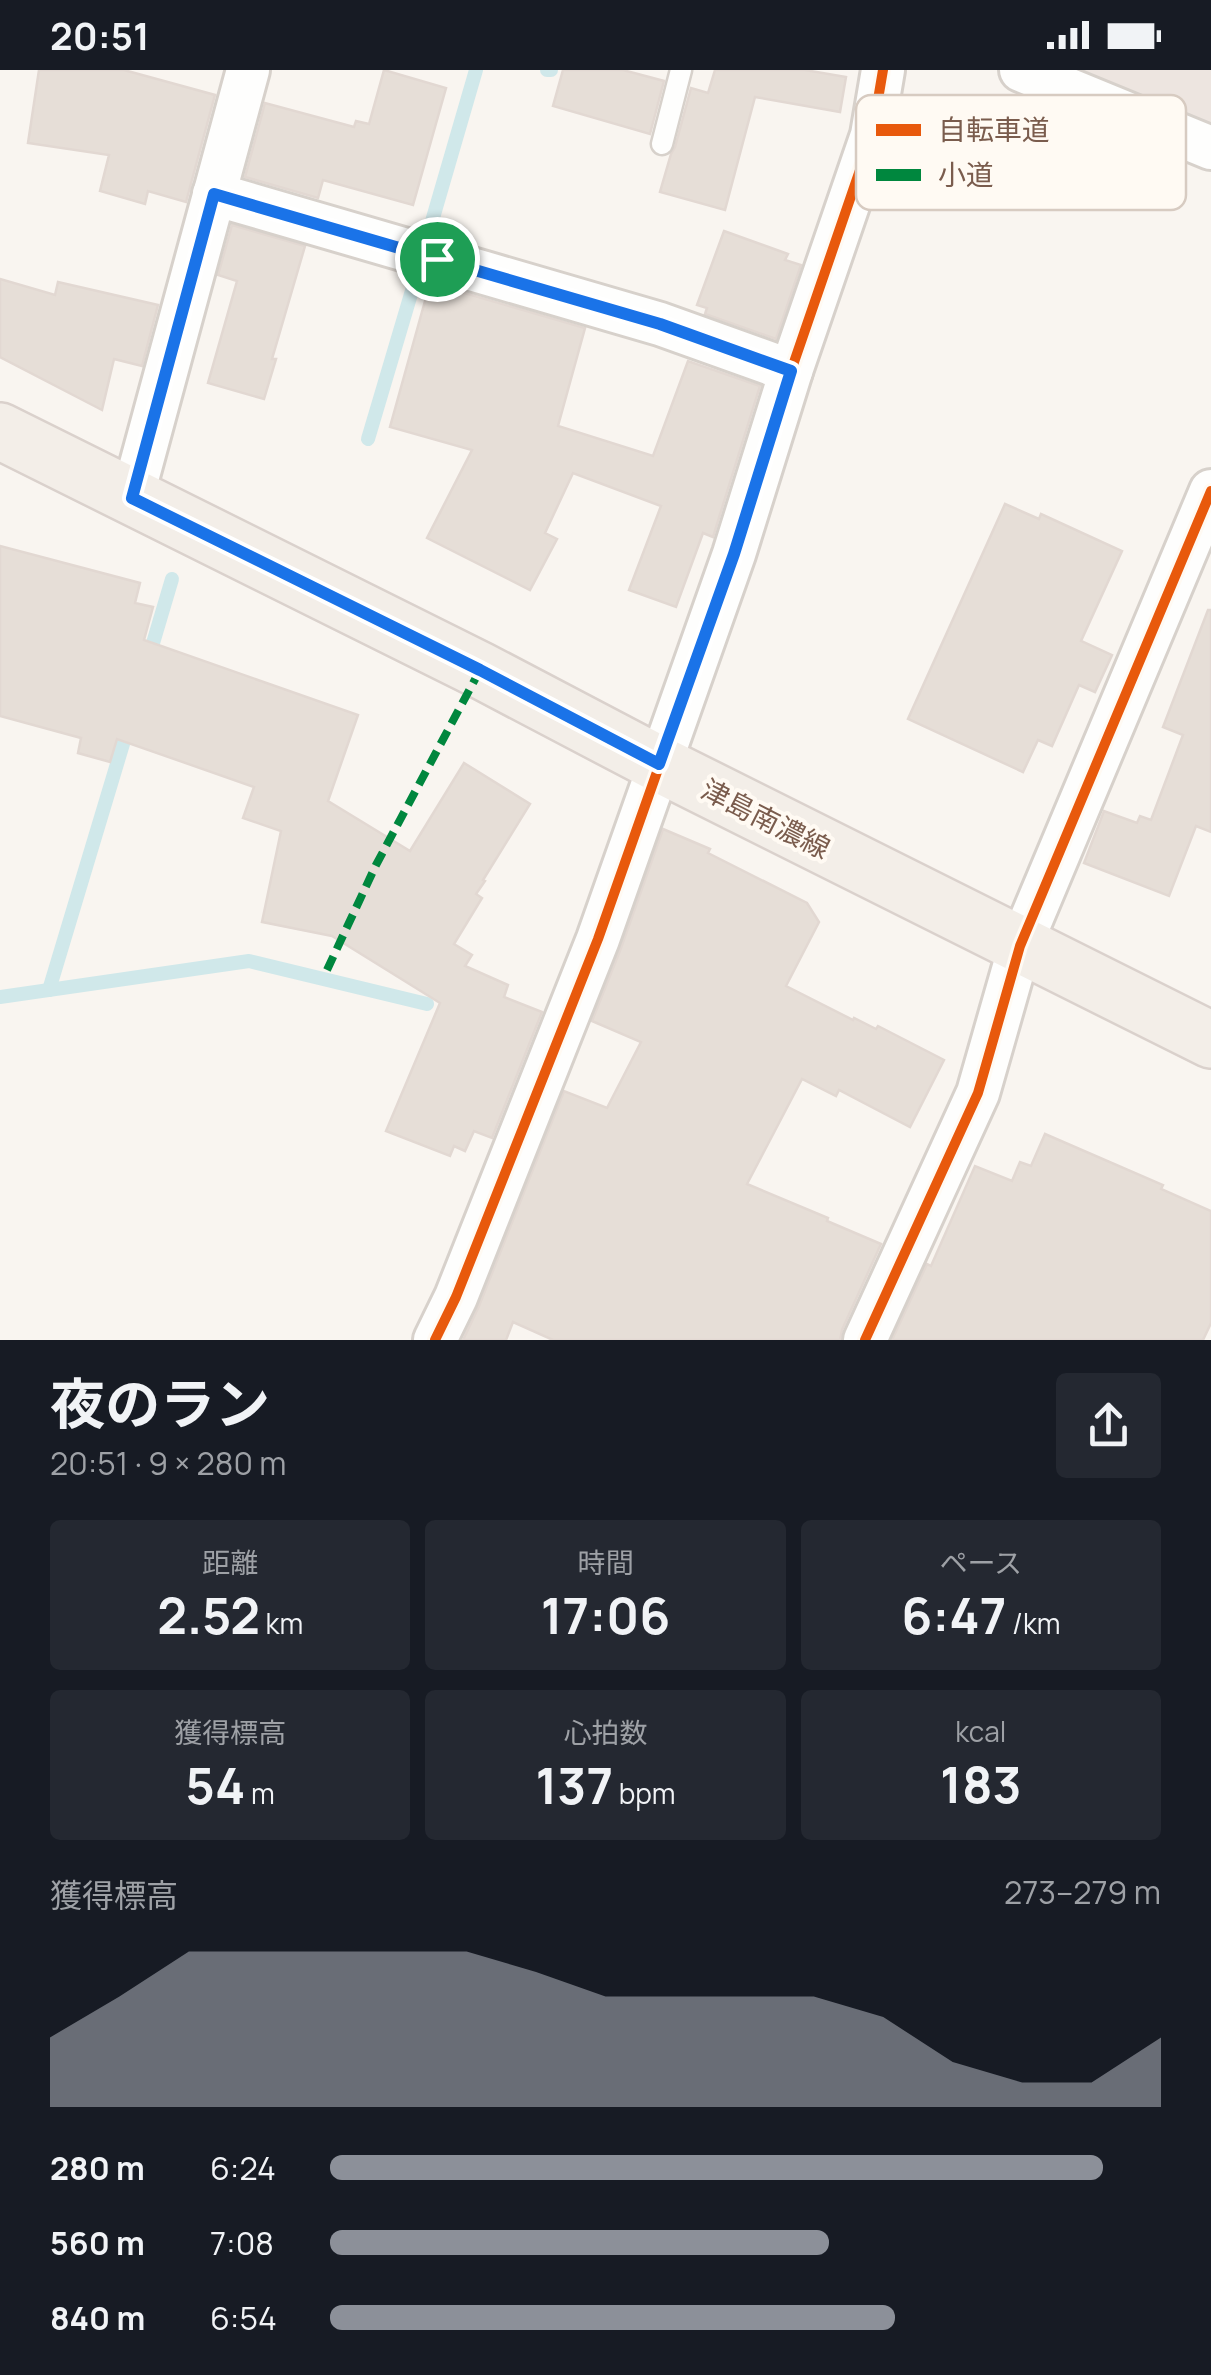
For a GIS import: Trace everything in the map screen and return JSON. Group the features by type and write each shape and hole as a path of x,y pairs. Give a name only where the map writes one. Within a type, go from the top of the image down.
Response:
{"main road":[{"name":"津島南濃線","path":"0,431 1211,1040"}],"street":[{"path":"132,498 248,70"},
{"path":"879,95 883,70"},
{"path":"1021,70 1082,95"},
{"path":"1186,138 1211,148"},
{"path":"426,1338 463,1279 598,939 734,554 856,182"},
{"path":"214,194 660,324 791,371"},
{"path":"865,1340 978,1092 1020,946 1211,491"}],"lane":[{"path":"662,144 681,70"}],"shaded area":[{"path":"1052,70 1211,70 1211,135 1186,125 1186,95 1113,95"}],"building":[{"path":"39,70 124,70 215,95 186,202 148,191 145,204 100,191 109,155 28,143"},
{"path":"384,70 446,88 413,205 323,180 318,198 245,177 265,103 354,127 356,121 369,124"},
{"path":"563,70 623,70 664,81 650,134 553,106"},
{"path":"715,70 805,70 846,77 840,112 755,97 725,210 660,192 691,88 708,93"},
{"path":"232,225 305,246 264,399 208,383 237,281 218,275"},
{"path":"724,231 788,254 785,260 801,265 776,339 705,314 707,308 697,305"},
{"path":"0,279 55,295 58,282 158,305 142,366 114,359 102,410 0,357"},
{"path":"430,283 585,328 558,426 653,456 688,361 760,386 713,537 703,533 676,607 629,590 661,506 573,473 545,533 557,539 530,590 427,538 472,450 390,427"},
{"path":"1005,504 1039,519 1041,514 1122,551 1081,641 1112,655 1095,692 1079,685 1052,746 1038,740 1023,772 908,719"},
{"path":"0,546 140,583 135,603 153,607 144,640 358,715 328,801 410,851 464,763 530,804 483,880 476,894 482,898 454,944 472,955 465,966 508,985 504,997 542,1012 492,1138 474,1131 465,1151 454,1146 450,1156 386,1131 440,1003 332,936 262,922 281,831 243,818 254,787 117,739 110,762 78,753 81,738 0,716"},
{"path":"1208,610 1211,832 1196,826 1169,896 1084,863 1104,811 1137,823 1140,816 1151,820 1183,735 1163,727"},
{"path":"663,829 710,849 708,853 807,903 819,922 786,986 944,1060 910,1127 839,1090 836,1096 802,1079 747,1184 881,1244 840,1340 553,1340 513,1322 506,1340 463,1340 564,1091 607,1108 641,1042 592,1021"},
{"path":"1045,1134 1163,1185 1161,1189 1211,1211 1211,1323 1203,1340 892,1340 927,1264 931,1266 975,1166 1012,1181 1020,1162 1031,1166"}],"waterway":[{"path":"426,242 476,70"},
{"path":"368,439 419,267"},
{"path":"148,660 172,579"},
{"path":"49,990 129,724"},
{"path":"0,997 249,961 427,1004"}],"marked path":[{"path":"327,970 376,865 480,670"}],"cycle path":[{"path":"879,95 883,70"},
{"path":"435,1340 456,1297 598,939 734,554 856,182"},
{"path":"865,1340 978,1093 1020,946 1211,491"}],"route":[{"path":"214,194 437,259 660,324 791,371 734,554 659,764 480,670 132,498 214,194"}]}
